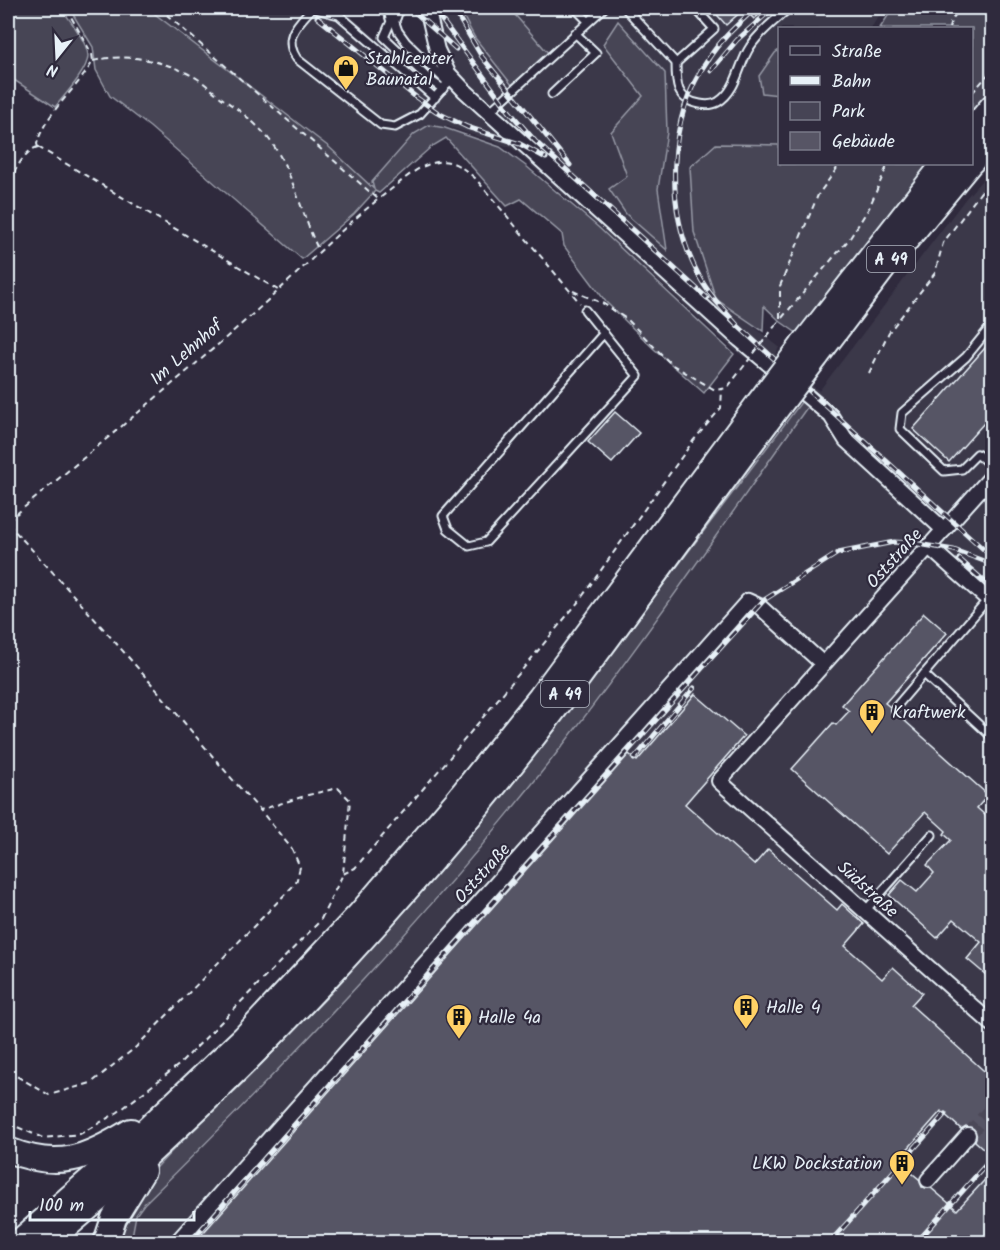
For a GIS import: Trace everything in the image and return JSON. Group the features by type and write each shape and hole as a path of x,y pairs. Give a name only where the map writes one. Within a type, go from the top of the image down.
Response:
{"highway":[{"path":"973,130 993,107"},
{"name":"A 49","path":"973,159 993,136"},
{"name":"A 49","path":"48,1242 184,1107 244,1038 336,940 456,802 765,410 943,165"},
{"name":"A 49","path":"809,351 888,262 968,165"},
{"path":"8,1150 42,1161 75,1159 184,1107"},
{"path":"106,1242 114,1218 126,1197 184,1107"},
{"name":"A 49","path":"19,1242 136,1140 184,1107"}],"street":[{"path":"427,8 437,50 448,73 448,83 488,113 740,340 831,416 846,440 944,530"},
{"name":"Oststraße","path":"720,781 993,476"},
{"path":"928,546 990,601"},
{"name":"Oststraße","path":"177,1242 748,601 759,606 823,664"},
{"name":"Südstraße","path":"720,781 993,1024"},
{"path":"928,1180 968,1135"}],"lane":[{"path":"435,98 339,15 312,8 292,34 292,51 297,58 381,125 395,127 420,114 435,98 448,83"},
{"path":"381,8 394,12"},
{"path":"575,8 588,21"},
{"path":"488,113 604,8"},
{"path":"625,8 676,63 679,93 691,103 706,105 718,102 736,79 749,48 759,35 789,8"},
{"path":"676,63 714,29 695,8"},
{"path":"394,12 384,37 423,74 448,83"},
{"path":"394,12 398,31 406,42 448,83"},
{"path":"552,94 596,53 575,33"},
{"path":"585,310 604,333 638,376 486,542 469,546 448,529 443,516 604,333"},
{"path":"993,325 966,357 902,413 900,429 944,471 962,469 977,454 993,466"},
{"path":"895,708 990,601"},
{"path":"924,674 993,737"},
{"path":"866,911 932,835"}],"path":[{"path":"66,8 92,54 93,61"},
{"path":"159,8 378,199"},
{"path":"949,27 960,8"},
{"path":"38,147 39,136 93,61 133,57 164,64 198,79 247,116 268,138 302,204 308,229 318,250"},
{"path":"973,92 993,70"},
{"path":"8,182 26,156 33,148 38,147 278,290"},
{"name":"Im Lehnhof","path":"8,522 278,290 318,250 378,199 425,166 441,161 458,164 475,178 570,290"},
{"path":"780,318 780,286 818,195 839,165"},
{"path":"570,290 604,304 628,320 671,364 715,390 728,388 780,318 850,238 868,208 888,165"},
{"path":"869,373 889,332 935,273 943,243 993,177"},
{"path":"570,290 585,310"},
{"path":"343,874 355,868 579,601 693,441 721,408 722,389"},
{"path":"8,522 260,810 292,849 300,867 296,883 136,1047 91,1083 49,1095 8,1071"},
{"path":"8,1122 43,1138 63,1137 80,1134 118,1112 180,1064 320,921 343,874 350,800 338,788 260,810"}],"shaded area":[{"path":"147,8 341,8 429,84 440,71 421,8 884,8 872,27 778,27 780,165 720,293 739,315 779,347 776,355 819,391 966,198 992,169 992,1242 131,1242 137,1215 144,1204 259,1091 429,907 566,742 808,406 765,371 734,350 512,148 446,126 445,128 429,125 414,134 372,181 376,190 329,147"}],"green space":[{"path":"8,8 61,8 85,45 87,62 75,83 55,107 8,76"},
{"path":"69,8 147,8 329,147 374,189 372,182 414,134 429,125 445,128 500,147 598,227 734,354 704,393 606,302 564,246 562,234 521,199 507,206 446,138 431,147 379,193 375,191 354,214 302,259 150,127 110,96 96,70 93,47"},
{"path":"459,8 509,8 549,54 512,85 475,38"},
{"path":"893,8 992,8 992,91 973,113 973,27 881,27"},
{"path":"618,21 665,73 667,132 658,189 667,250 626,214 609,189 627,176 611,132 643,96 603,44"},
{"path":"778,51 778,95 762,93 759,76"},
{"path":"716,144 778,145 778,165 927,165 801,336 764,306 763,331 716,299 694,232 690,167"},
{"path":"802,401 808,406 658,617 517,803 416,922 363,980 144,1204 136,1215 131,1242 111,1242 144,1181 332,992 460,847 599,670"}],"building":[{"path":"711,8 767,8 754,19 744,9 726,25"},
{"path":"993,339 993,413 949,462 913,429"},
{"path":"615,412 639,433 612,463 588,442"},
{"name":"Kraftwerk","path":"924,613 947,633 885,703 890,707 891,712 896,713 988,795 977,808 993,822 993,981 967,959 981,942 954,919 937,938 889,895 902,880 917,892 934,873 927,865 951,840 944,834 946,831 925,812 887,854 792,769 833,723 836,725 849,711 842,705"},
{"path":"695,694 744,736 685,804 754,865 768,849 837,910 842,904 864,924 845,946 882,979 893,967 922,993 911,1005 993,1079 993,1157 975,1141 977,1133 974,1128 966,1126 961,1129 941,1111 897,1161 919,1179 922,1187 931,1188 957,1210 993,1171 993,1242 195,1242 629,754 637,761"}],"tunnel":[{"path":"968,1135 992,1108"}],"railway":[{"path":"410,8 456,49"},
{"path":"433,8 509,111 535,141 707,298"},
{"path":"453,8 482,57 570,165"},
{"path":"711,71 737,40 773,8"},
{"path":"749,14 718,46 695,82 684,109 678,136 675,194 680,223 699,276 712,296 738,326 992,557"},
{"path":"317,17 440,114 467,127 520,144 546,158"},
{"path":"190,1242 764,600 838,553 894,542 954,550 992,564"},
{"path":"959,559 992,588"},
{"path":"634,759 694,688"},
{"path":"830,1242 945,1114"},
{"path":"917,1242 992,1158"}],"place":[{"name":"Stahlcenter Baunatal","path":"346,91"},
{"name":"Kraftwerk","path":"872,735"},
{"name":"Halle 4","path":"746,1030"},
{"name":"Halle 4a","path":"459,1040"},
{"name":"LKW Dockstation","path":"902,1186"}]}
